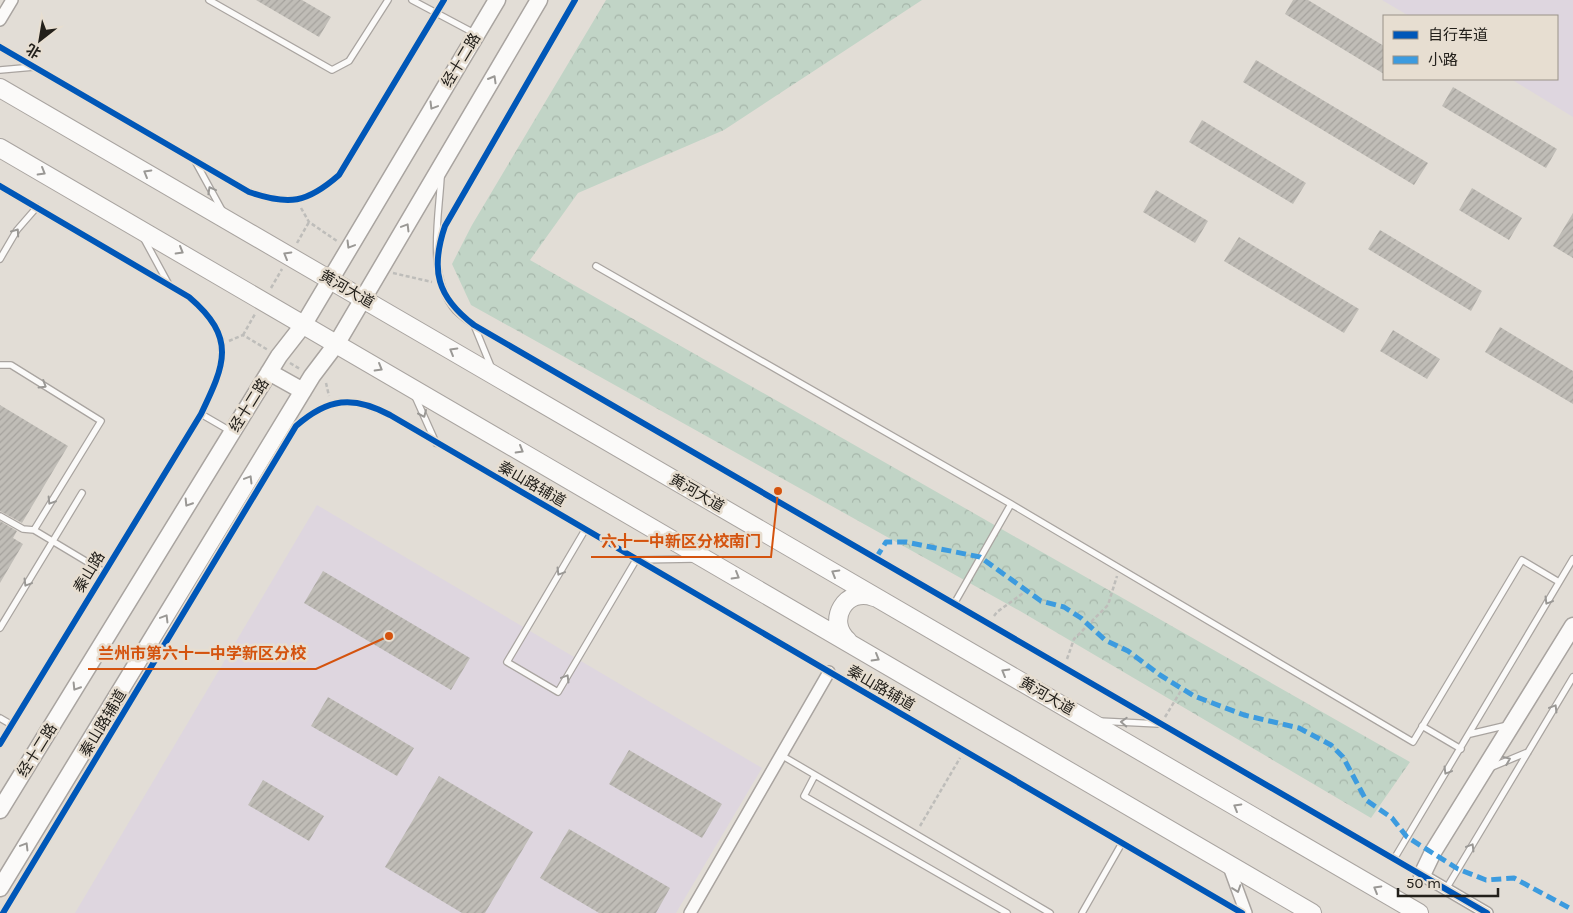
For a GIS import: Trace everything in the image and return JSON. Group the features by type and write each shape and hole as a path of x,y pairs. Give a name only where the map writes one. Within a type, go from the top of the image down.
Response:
{"main road":[{"name":"黄河大道","path":"0,88 1419,913"},
{"path":"0,148 264,300 1312,913"},
{"path":"850,642 839,628 837,619 844,603 860,594 877,598"}],"street":[{"path":"0,20 12,0"},
{"name":"经十二路","path":"0,810 279,356 304,324 329,279 497,0"},
{"path":"0,888 303,392 337,343 539,0"},
{"path":"269,372 303,392"},
{"path":"1487,913 1422,875 1434,852 1573,626"},
{"path":"690,913 829,672"},
{"path":"1228,864 1246,913"}],"lane":[{"path":"209,0 332,70 349,61 388,0"},
{"path":"412,0 476,34"},
{"path":"0,47 249,192 272,200 297,200 320,191 339,175 444,0"},
{"path":"438,248 446,226 575,0"},
{"path":"0,70 34,67"},
{"path":"195,160 228,220"},
{"path":"442,166 437,270 443,292 456,311 474,325 1422,875"},
{"name":"秦山路","path":"0,186 189,297 206,312 218,330 223,352 220,374 201,414 0,744"},
{"path":"0,259 17,230 37,208"},
{"path":"138,227 170,285"},
{"path":"596,266 1011,504 1413,742 1522,560 1559,582"},
{"path":"474,325 495,376"},
{"path":"0,365 11,365 101,421 34,530"},
{"path":"410,386 436,442"},
{"name":"秦山路辅道","path":"3,913 296,426 312,412 330,404 351,401 371,405 436,442 1242,913"},
{"path":"201,414 232,432"},
{"path":"0,628 82,493"},
{"path":"954,604 1011,504"},
{"path":"0,516 23,529 34,530 104,572"},
{"path":"585,530 506,662 558,692 636,560 706,558"},
{"path":"1394,859 1573,559"},
{"path":"1446,889 1573,677"},
{"path":"0,718 12,725"},
{"path":"1087,720 1161,724"},
{"path":"1470,734 1512,724"},
{"path":"1422,726 1461,748"},
{"path":"1485,769 1528,752"},
{"path":"781,755 1050,913"},
{"path":"815,775 804,796 1007,913"},
{"path":"1082,913 1122,843"}],"path":[{"path":"244,335 309,222"},
{"path":"1064,667 1074,639 1108,605 1120,568"},
{"path":"990,624 997,612 1026,591"},
{"path":"1161,724 1182,689"},
{"path":"915,834 964,751"}],"shaded area":[{"path":"1382,0 1573,0 1573,117 1513,80 1558,80 1558,15 1407,15"},
{"path":"317,505 762,768 676,913 75,913"}],"green space":[{"path":"606,0 922,0 724,130 578,193 530,260 1410,762 1371,818 1020,611 471,305 452,264 472,225"}],"building":[{"path":"256,0 302,0 331,17 319,37"},
{"path":"1293,0 1308,0 1383,45 1383,73 1285,14"},
{"path":"1256,60 1428,163 1414,185 1243,82"},
{"path":"1453,87 1557,149 1546,168 1442,106"},
{"path":"1202,120 1306,183 1293,204 1189,142"},
{"path":"1472,188 1522,218 1509,240 1459,210"},
{"path":"1156,190 1208,221 1195,243 1143,212"},
{"path":"1573,213 1573,258 1553,246"},
{"path":"1380,230 1482,291 1471,311 1368,249"},
{"path":"1239,237 1359,309 1344,333 1224,261"},
{"path":"1500,327 1573,371 1573,404 1485,352"},
{"path":"1393,330 1440,359 1427,379 1380,351"},
{"path":"0,405 68,446 22,523 0,511"},
{"path":"0,521 17,531 13,538 23,544 0,583"},
{"path":"323,571 470,658 451,690 304,603"},
{"path":"328,697 414,748 397,776 311,726"},
{"path":"629,750 722,804 702,838 609,784"},
{"path":"439,776 533,832 485,913 462,913 385,867"},
{"path":"263,780 324,816 309,841 248,805"},
{"path":"569,829 670,888 656,913 599,913 540,878"}],"marked path":[{"path":"876,558 886,542 906,542 980,557 1041,601 1064,607 1081,618 1105,640 1128,651 1160,675 1194,696 1244,715 1299,728 1331,745 1343,757 1366,800 1392,818 1407,837 1458,869 1486,880 1514,878 1573,910"}],"cycle path":[{"path":"0,47 249,192 275,199 297,199 317,191 339,175 444,0"},
{"path":"575,0 445,226 438,256 440,282 452,304 462,315 474,325 1487,913"},
{"path":"0,186 189,297 204,312 214,326 220,339 222,352 216,380 201,414 0,744"},
{"path":"3,913 296,426 319,410 341,402 364,404 390,415 1242,913"}],"place":[{"name":"六十一中新区分校南门","path":"778,491"},
{"name":"兰州市第六十一中学新区分校","path":"389,636"}]}
